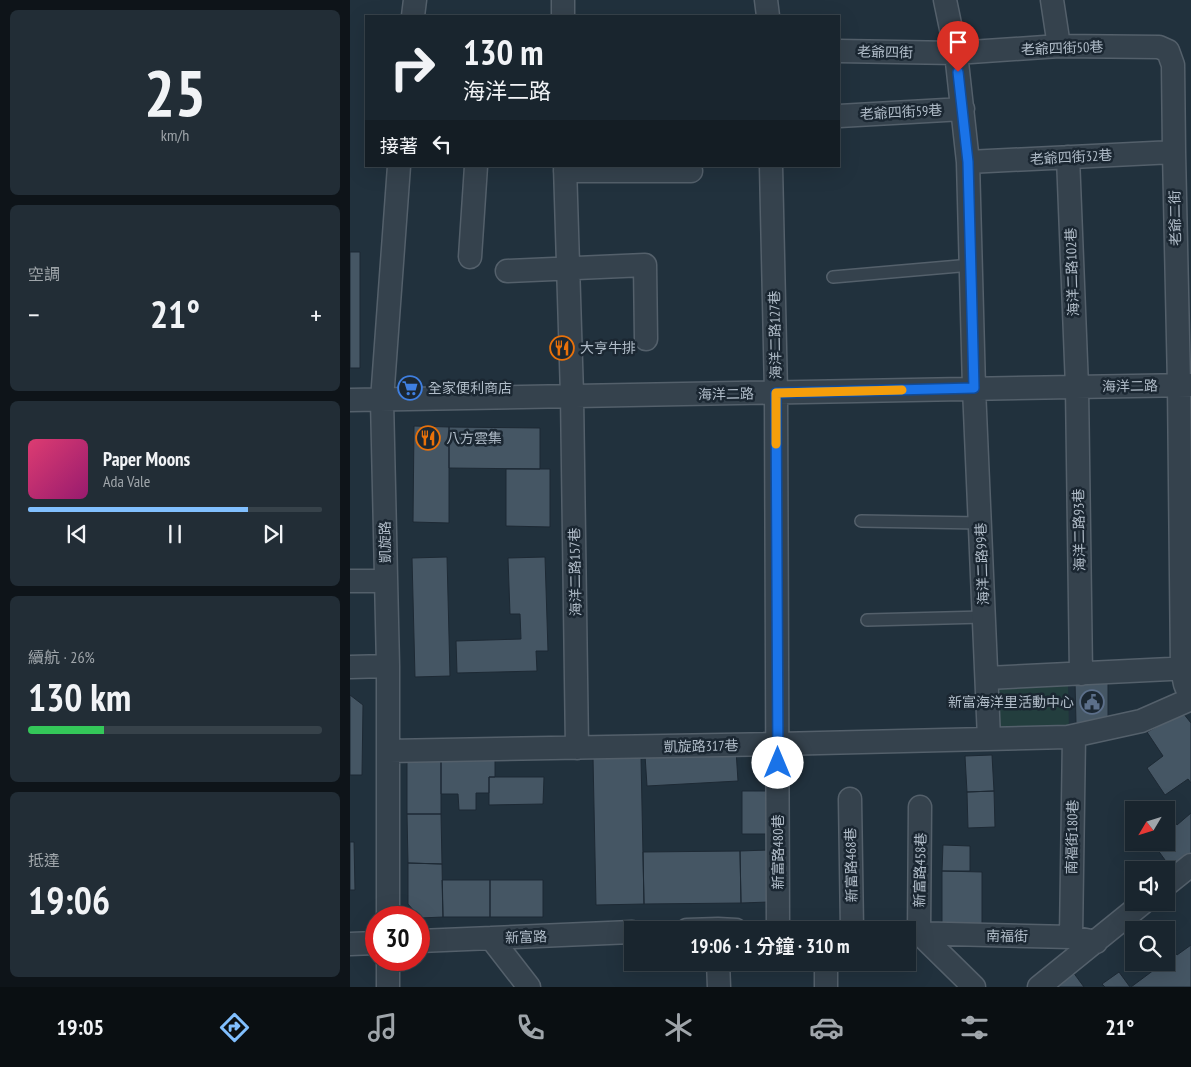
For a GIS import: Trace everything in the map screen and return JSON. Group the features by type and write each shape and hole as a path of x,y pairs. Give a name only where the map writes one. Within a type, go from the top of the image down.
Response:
{"street":[{"path":"413,15 415,0"},
{"path":"563,0 563,15"},
{"path":"766,0 768,15"},
{"path":"946,0 956,54 968,162 974,388"},
{"path":"1052,0 1059,46"},
{"name":"老爺四街50巷","path":"956,54 1059,46 1159,47 1168,51"},
{"name":"老爺四街","path":"840,51 956,54"},
{"name":"老爺二街","path":"1168,51 1173,65 1174,152 1185,385 1186,669 1184,684 1191,699"},
{"name":"老爺四街59巷","path":"840,116 962,109"},
{"name":"老爺四街32巷","path":"968,162 1174,152"},
{"name":"海洋二路102巷","path":"1068,157 1077,387"},
{"name":"凱旋路","path":"388,906 388,666 382,400 399,167"},
{"path":"470,257 476,167"},
{"name":"海洋二路127巷","path":"771,167 776,393 778,744"},
{"path":"572,396 565,169 691,172"},
{"path":"507,271 568,270 646,265 646,339"},
{"name":"海洋二路","path":"350,400 1185,385"},
{"name":"海洋二路93巷","path":"1077,387 1081,674"},
{"name":"海洋二路99巷","path":"974,388 989,739"},
{"name":"海洋二路157巷","path":"572,396 577,748"},
{"path":"350,581 386,581"},
{"path":"350,666 388,666"},
{"path":"986,678 1186,669"},
{"name":"凱旋路317巷","path":"389,750 778,744 1074,736 1141,721 1191,699"},
{"name":"南福街180巷","path":"1071,937 1074,736"},
{"name":"新富路480巷","path":"778,744 778,921"},
{"name":"新富路468巷","path":"850,799 852,921"},
{"name":"新富路458巷","path":"914,921 920,807"},
{"path":"1175,878 1191,865"},
{"path":"1040,987 1133,911"},
{"name":"新富路","path":"430,941 624,932"},
{"name":"南福街","path":"916,933 1071,937 1096,942"},
{"path":"916,936 974,987"},
{"path":"491,938 529,987"},
{"path":"350,944 365,943"},
{"path":"388,971 388,987"},
{"path":"718,971 719,987"},
{"path":"826,971 826,987"}],"lane":[{"path":"833,277 971,265"},
{"path":"861,521 980,523"},
{"path":"867,620 984,617"}],"green space":[{"path":"1068,680 1069,731 995,734 993,683"}],"building":[{"path":"350,252 360,252 360,368 350,368"},
{"path":"414,426 449,427 449,523 413,522"},
{"path":"449,427 540,428 540,469 449,468"},
{"path":"506,469 550,469 550,527 506,526"},
{"path":"447,557 450,676 415,677 412,558"},
{"path":"545,557 548,651 536,651 537,671 457,673 456,641 521,639 520,614 510,614 508,558"},
{"name":"新富海洋里活動中心","path":"1108,680 1108,723 1076,723 1075,681"},
{"path":"350,695 363,705 362,775 350,775"},
{"path":"1183,713 1191,723 1191,783 1188,779 1165,795 1147,768 1163,756 1147,732"},
{"path":"736,750 738,781 647,786 645,755"},
{"path":"495,752 495,777 489,777 489,793 476,793 476,810 459,810 458,794 441,794 441,753"},
{"path":"407,753 441,753 441,814 407,814"},
{"path":"992,755 994,791 967,792 965,756"},
{"path":"593,757 641,757 644,904 596,905"},
{"path":"489,777 544,777 543,804 489,805"},
{"path":"742,791 772,791 772,834 742,834"},
{"path":"994,791 995,827 968,828 967,792"},
{"path":"1191,813 1191,858 1175,870 1175,861 1166,861 1159,851 1175,851 1175,822 1177,825"},
{"path":"407,814 441,814 442,864 408,863"},
{"path":"350,842 354,842 355,890 350,890"},
{"path":"943,845 970,846 970,871 942,871"},
{"path":"768,850 769,902 741,903 740,851"},
{"path":"740,851 741,903 644,904 643,852"},
{"path":"408,863 442,864 443,917 430,918 430,906 410,906 408,904"},
{"path":"942,871 982,872 982,929 942,928"},
{"path":"442,880 490,880 490,917 443,917"},
{"path":"490,880 543,880 543,917 490,917"},
{"path":"1191,945 1191,987 1131,987 1153,971 1175,971 1175,952 1177,955"},
{"path":"1070,968 1084,987 1045,987"},
{"path":"1119,972 1130,987 1105,987 1102,984"}],"slow traffic":[{"path":"776,444 776,393 902,390"}],"place":[{"name":"大亨牛排","path":"562,348"},
{"name":"全家便利商店","path":"410,388"},
{"name":"八方雲集","path":"428,438"},
{"name":"新富海洋里活動中心","path":"1092,702"}],"route":[{"path":"778,763 776,393 974,388 968,162 958,72"}]}
